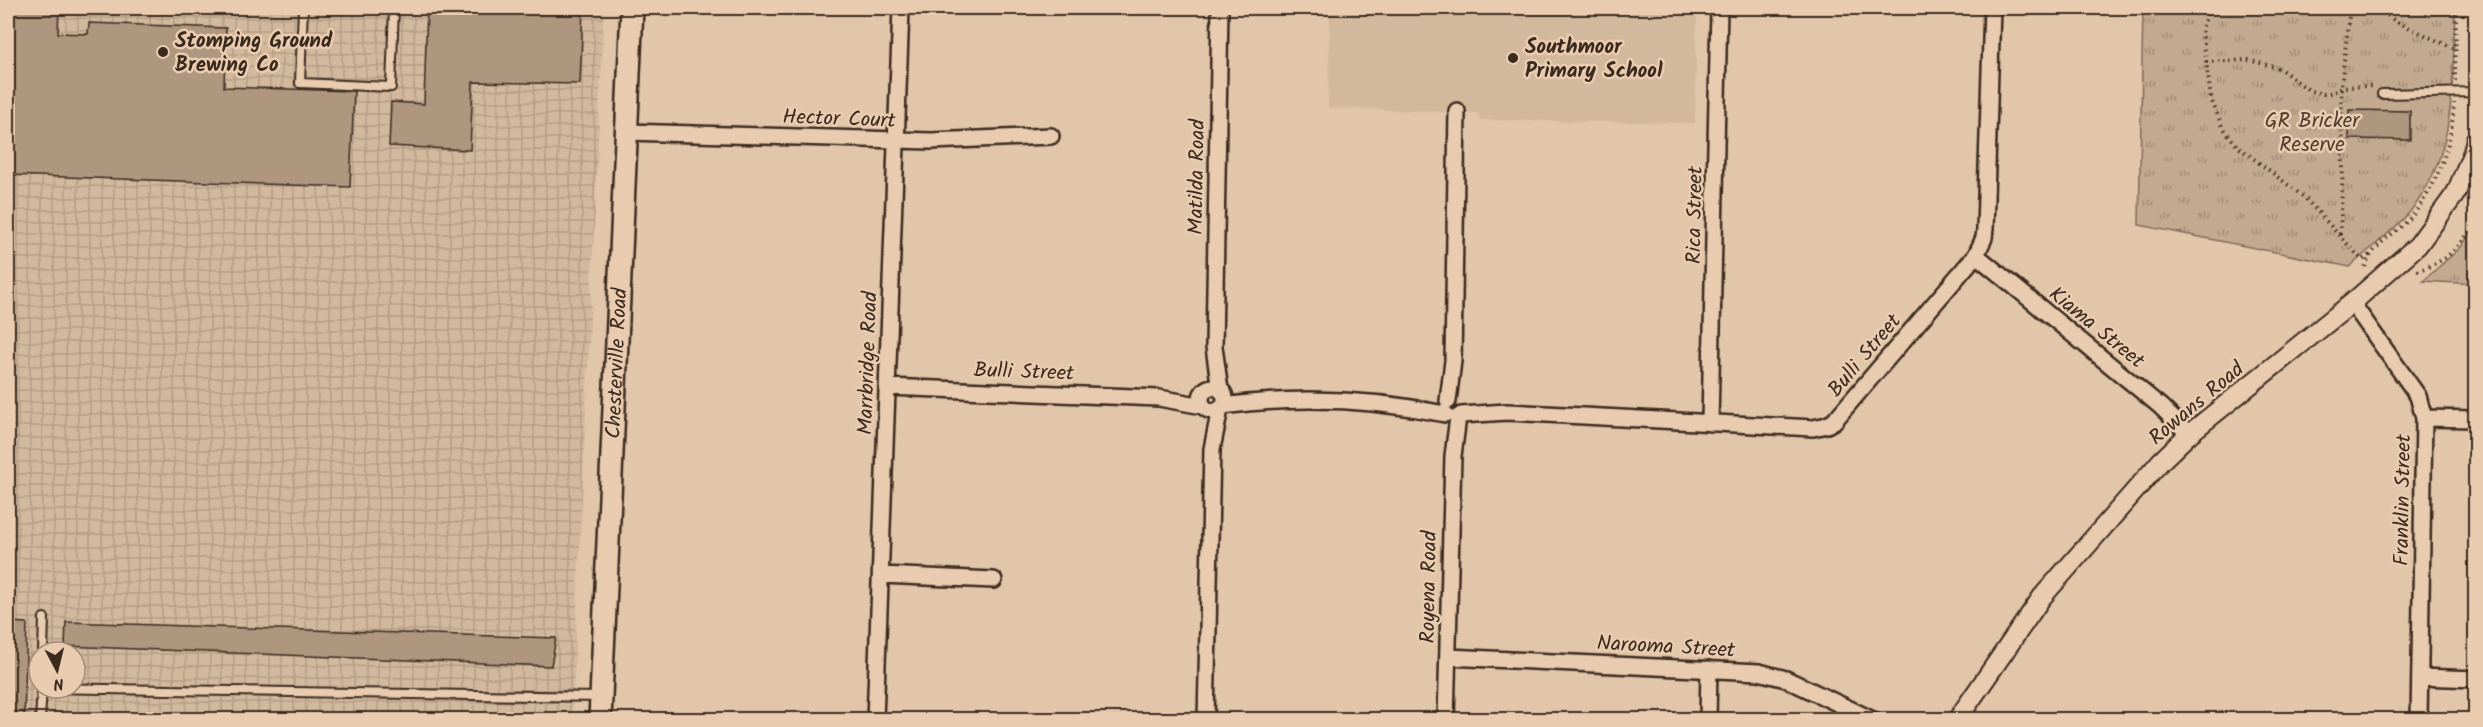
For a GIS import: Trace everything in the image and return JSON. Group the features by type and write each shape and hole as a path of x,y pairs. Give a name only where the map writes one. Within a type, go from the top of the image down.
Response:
{"main road":[{"name":"Chesterville Road","path":"600,720 632,8"}],"street":[{"name":"Marrbridge Road","path":"875,720 901,8"},
{"name":"Matilda Road","path":"1206,720 1220,8"},
{"name":"Rica Street","path":"1710,423 1719,8"},
{"name":"Bulli Street","path":"887,387 1403,406 1813,429 1827,426 1834,421 1981,247 1985,229 1992,8"},
{"name":"Royena Road","path":"1446,720 1453,456 1457,111"},
{"name":"Hector Court","path":"627,132 895,141 1051,136"},
{"name":"Rowans Road","path":"1957,720 2042,597 2161,461 2189,434 2357,299 2418,244 2456,193 2473,152 2475,139"},
{"name":"Kiama Street","path":"1976,255 2160,406 2189,434"},
{"name":"Franklin Street","path":"2357,299 2418,396 2424,418 2420,720"},
{"path":"2424,418 2475,419"},
{"path":"882,575 994,580"},
{"name":"Narooma Street","path":"1448,657 1772,674 1874,720"},
{"path":"1708,720 1709,669"},
{"path":"2420,677 2475,679"}],"lane":[{"path":"303,8 300,83 391,87 394,8"},
{"path":"2382,94 2475,92"},
{"path":"43,640 44,618"},
{"path":"40,720 42,688 601,697"}],"path":[{"path":"2209,8 2202,29 2211,99 2222,126 2237,146 2304,197 2362,260 2411,217 2427,195 2443,163 2453,128 2456,8"},
{"path":"2340,235 2343,169 2341,87 2350,8"},
{"path":"2378,8 2395,21 2455,49"},
{"path":"2206,62 2248,60 2280,68 2310,91 2323,94 2334,92 2341,87 2380,86 2382,94"},
{"path":"2398,262 2411,273 2439,264 2462,242 2475,221"},
{"path":"2357,299 2371,254"}],"shaded area":[{"path":"8,8 604,8 572,719 8,719"},
{"name":"Southmoor Primary School","path":"1330,8 1697,8 1695,123 1480,120 1477,113 1328,108"}],"green space":[{"name":"GR Bricker Reserve","path":"2143,8 2455,8 2452,89 2444,142 2436,167 2424,191 2408,214 2350,267 2139,225"},
{"path":"2475,227 2475,284 2423,281 2460,248"}],"building":[{"path":"8,8 59,8 58,33 88,34 89,23 226,28 224,87 354,91 350,187 8,175"},
{"path":"427,8 583,8 580,84 473,82 470,150 389,146 391,102 424,104"},
{"path":"2349,110 2410,111 2410,140 2349,139"},
{"path":"8,622 27,623 24,720 8,720"},
{"path":"66,622 556,638 551,666 87,647 87,640 65,640"}],"place":[{"name":"Stomping Ground Brewing Co","path":"163,52"},
{"name":"Southmoor Primary School","path":"1513,58"}]}
